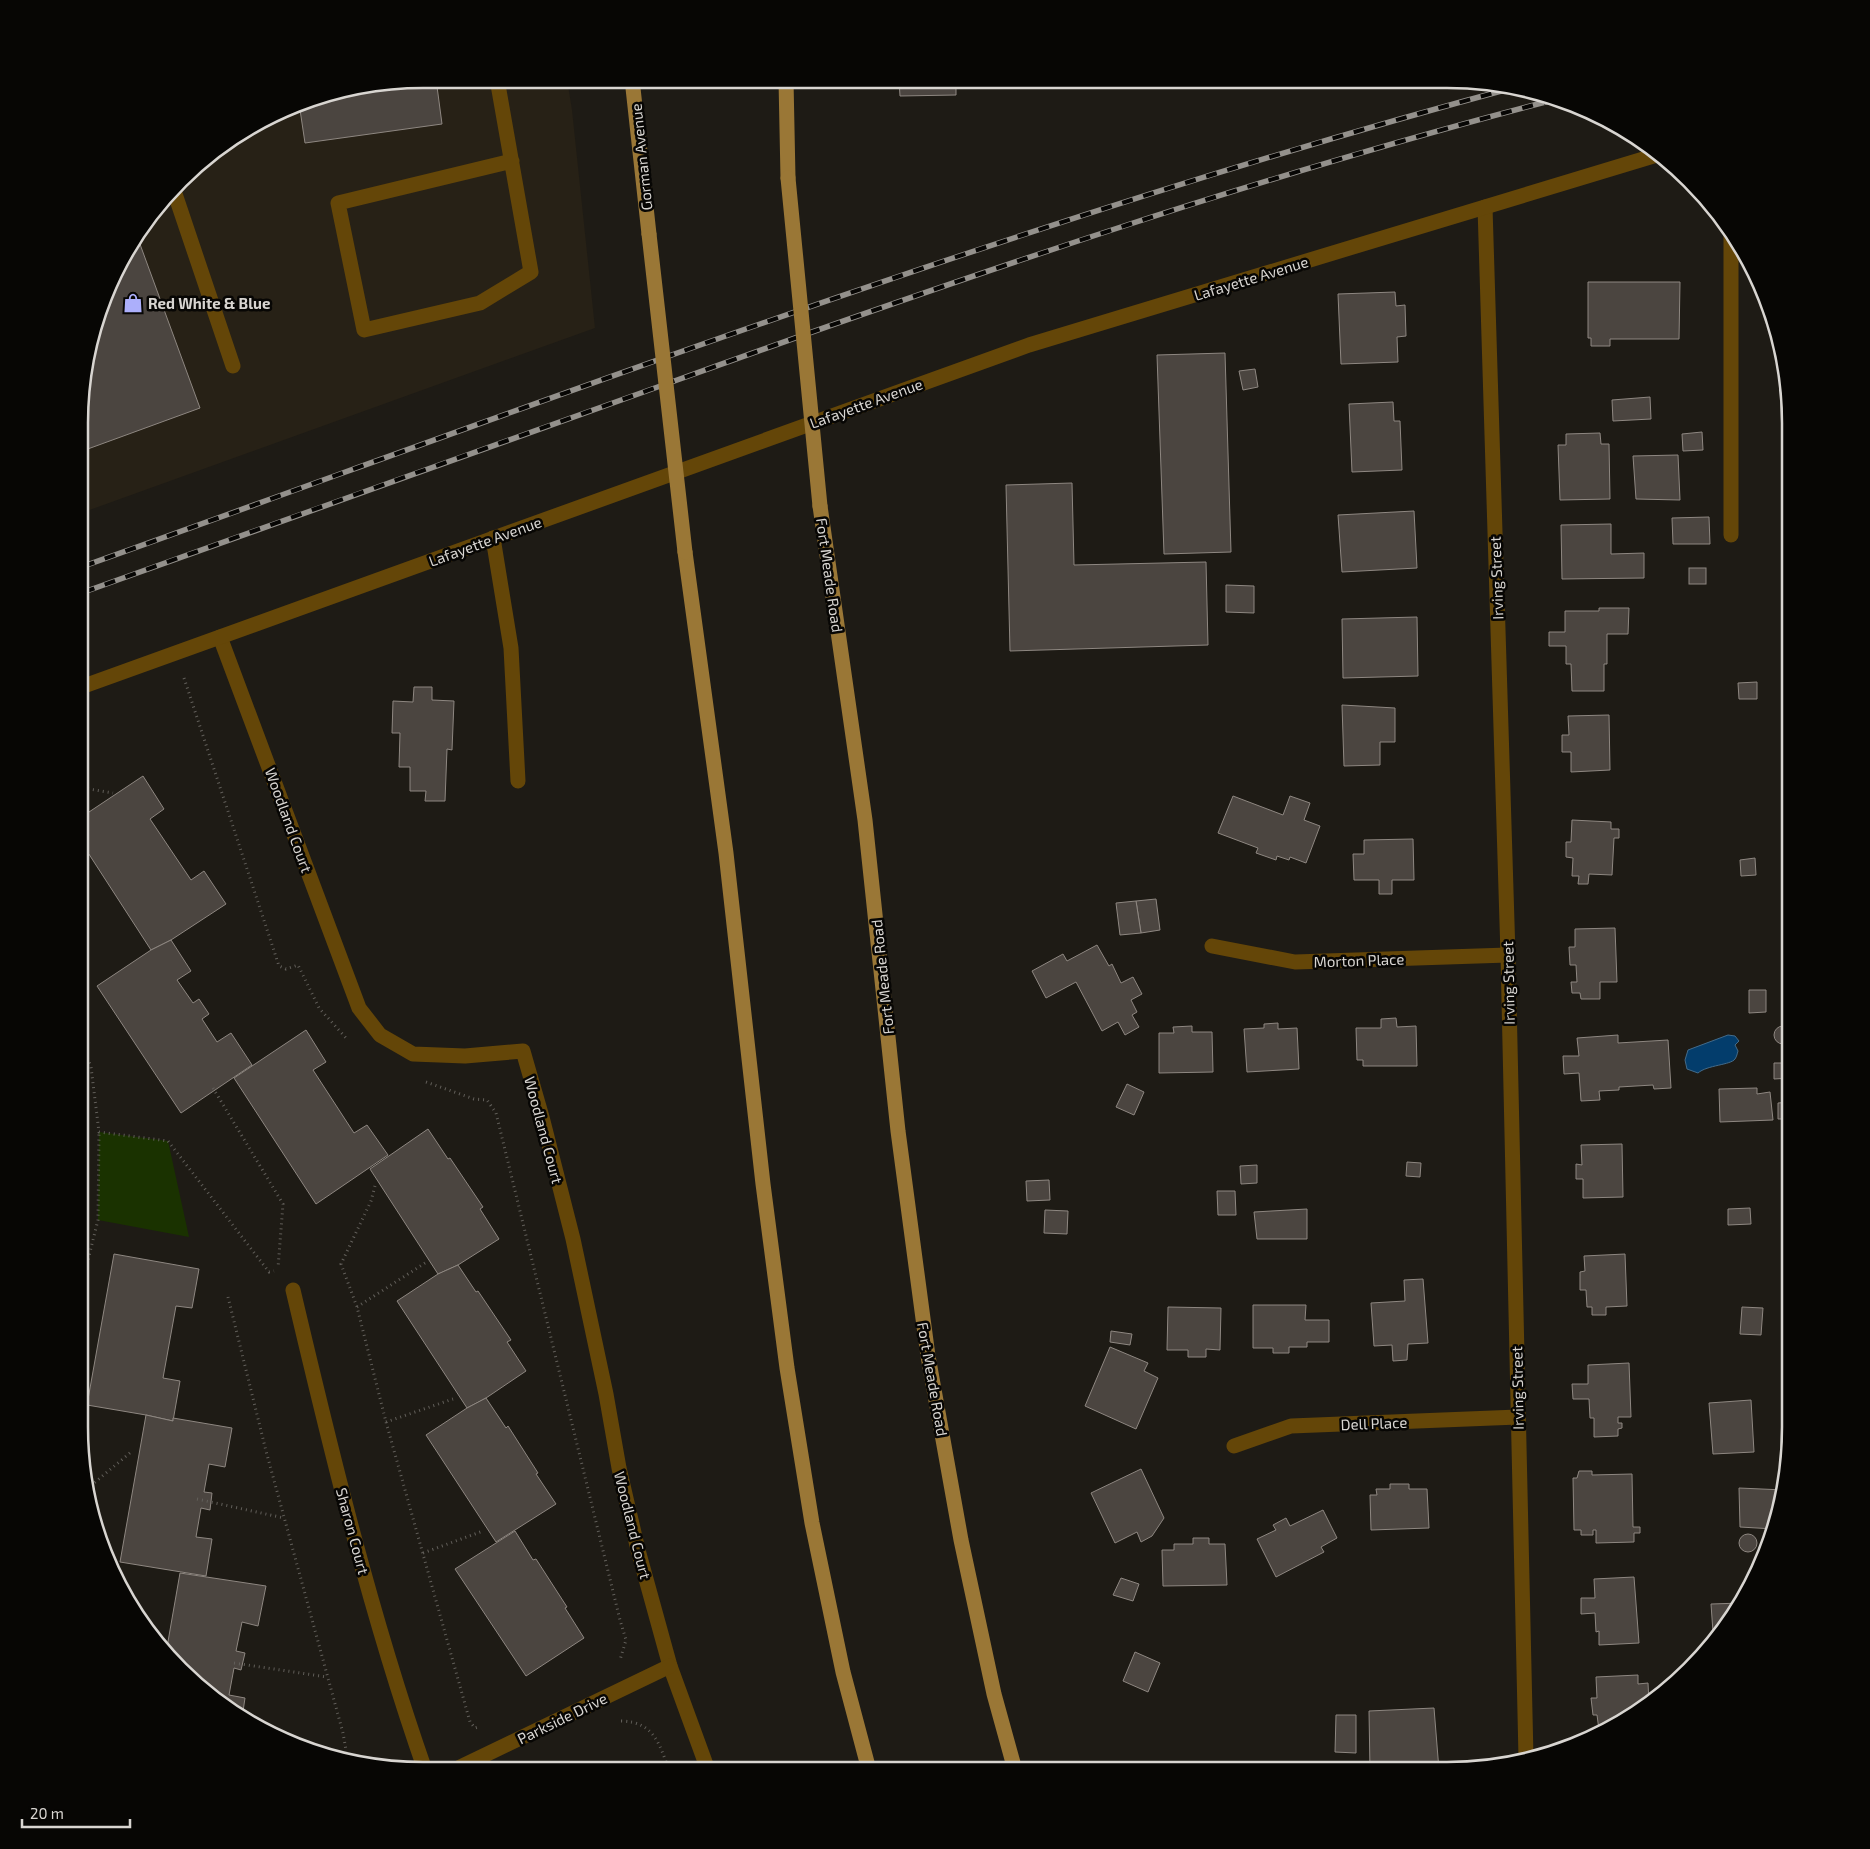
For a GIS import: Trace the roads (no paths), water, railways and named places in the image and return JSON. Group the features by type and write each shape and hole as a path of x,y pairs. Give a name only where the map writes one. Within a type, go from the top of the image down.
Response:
{"main road":[{"name":"Gorman Avenue","path":"633,88 686,552 726,853 763,1184 787,1368 816,1541 843,1672 866,1762"},
{"name":"Fort Meade Road","path":"786,88 788,178 820,506 865,820 898,1131 928,1356 963,1549 994,1694 1013,1762"}],"street":[{"path":"499,88 512,161 531,272 480,304 364,330 338,203 512,161"},
{"name":"Lafayette Avenue","path":"88,685 1029,345 1651,157"},
{"path":"176,197 233,366"},
{"name":"Irving Street","path":"1485,207 1508,955 1526,1752"},
{"path":"1731,244 1731,535"},
{"path":"493,538 511,648 518,781"},
{"name":"Woodland Court","path":"220,636 359,1008 380,1035 412,1054 465,1056 523,1051 573,1239 621,1477 638,1550 670,1666 705,1762"},
{"name":"Morton Place","path":"1212,946 1294,962 1508,955"},
{"name":"Sharon Court","path":"293,1290 325,1426 380,1631 422,1762"},
{"name":"Dell Place","path":"1234,1446 1291,1426 1518,1417"},
{"name":"Parkside Drive","path":"471,1762 670,1666"}],"water":[{"path":"1728,1035 1735,1036 1739,1041 1735,1045 1738,1051 1733,1061 1707,1068 1698,1073 1687,1069 1685,1060 1688,1050"}],"railway":[{"path":"88,565 617,374 974,251 1153,193 1334,138 1500,92"},
{"path":"88,591 777,344 999,267 1334,161 1545,102"}],"place":[{"name":"Red White & Blue","path":"133,303"}]}
